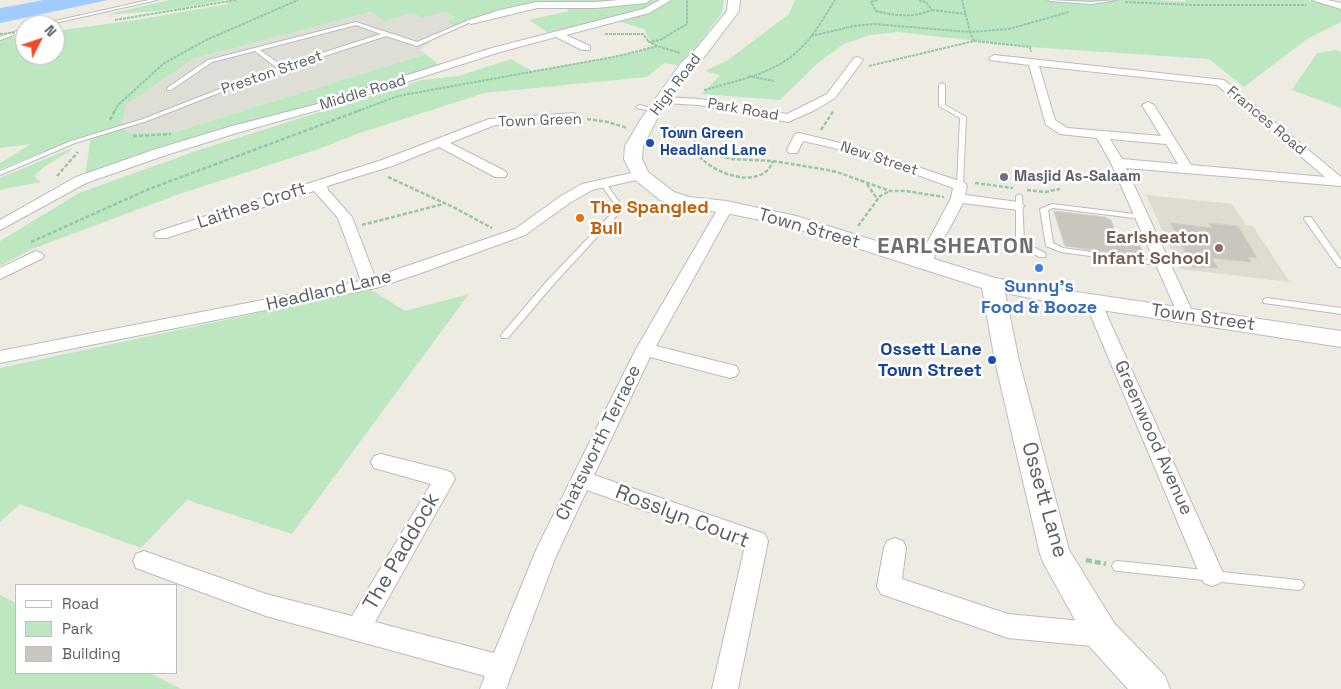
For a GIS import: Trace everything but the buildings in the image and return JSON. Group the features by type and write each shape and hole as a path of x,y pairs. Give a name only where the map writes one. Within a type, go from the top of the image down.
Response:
{"street":[{"path":"470,21 537,5 596,5 646,0"},
{"name":"Middle Road","path":"0,211 57,186 81,180 158,153 346,99 496,50 646,11 666,0"},
{"name":"High Road","path":"640,175 634,159 634,146 644,128 667,104 686,66 700,53 733,11 734,0"},
{"path":"1313,3 1341,6"},
{"path":"557,34 586,48"},
{"name":"Frances Road","path":"994,58 1220,82 1339,182 1118,163"},
{"name":"Park Road","path":"667,104 698,102 788,118 812,108 831,96 858,60"},
{"path":"1033,62 1050,122 1064,131 1170,141"},
{"path":"1148,106 1187,169"},
{"name":"Town Green","path":"320,184 373,168 493,122 574,117"},
{"path":"1102,135 1118,163 1186,315"},
{"name":"New Street","path":"793,150 799,138 854,149 959,192"},
{"path":"441,143 500,174"},
{"name":"Headland Lane","path":"0,357 370,284 523,230 566,198 587,188 640,175"},
{"name":"Town Street","path":"640,175 667,196 687,202 726,207 789,220 992,284 1093,302 1339,338"},
{"name":"Laithes Croft","path":"161,235 320,184 321,191 345,217 370,284"},
{"name":"Middle Road","path":"0,226 57,186"},
{"path":"924,264 959,192 1019,201"},
{"path":"270,200 328,199"},
{"name":"Chatsworth Terrace","path":"497,679 545,555 644,348 726,207"},
{"path":"0,274 32,250"},
{"name":"Ossett Lane","path":"992,284 1007,361 1056,554 1091,619 1102,635 1152,689"},
{"name":"Greenwood Avenue","path":"1093,302 1212,574"},
{"path":"644,348 730,371"},
{"name":"The Paddock","path":"356,630 445,478 381,462"},
{"name":"Rosslyn Court","path":"582,479 757,541 725,689"},
{"path":"895,548 889,586 1008,626 1102,635"},
{"name":"The Paddock","path":"144,561 266,605 356,630 497,679"}],"lane":[{"path":"65,19 154,0"},
{"path":"1050,0 1096,2 1115,0"},
{"path":"169,90 210,61 356,24 417,44 470,21"},
{"path":"0,39 15,34"},
{"name":"Preston Street","path":"0,173 73,142 145,120 281,68 386,34"},
{"path":"256,49 281,68"},
{"path":"942,86 942,106 963,117 959,192"},
{"path":"639,107 667,104"},
{"path":"505,336 550,283 616,212 617,204 603,183"},
{"path":"1019,201 1020,243 1042,256"},
{"path":"1142,217 1052,206 1044,209 1049,244 1061,250 1163,264"},
{"path":"1308,219 1341,265"},
{"path":"1267,301 1341,311"},
{"path":"1118,566 1212,574 1298,585"}],"path":[{"path":"111,21 236,0"},
{"path":"117,106 163,64 204,41 298,0"},
{"path":"687,0 687,24 660,40 649,42 691,56 700,53"},
{"path":"667,104 688,94 748,76 788,59 811,36 834,0"},
{"path":"876,0 871,2 876,10 896,16 919,16 932,10 966,14"},
{"path":"918,0 926,2 932,10"},
{"path":"962,0 974,41"},
{"path":"1109,1 1194,5 1313,3"},
{"path":"811,36 874,24 970,32 1009,29 1096,2"},
{"path":"0,34 15,32"},
{"path":"869,66 974,41 1030,47 1033,62"},
{"path":"32,250 149,189 398,96 619,56 657,46"},
{"path":"748,76 774,81"},
{"path":"821,130 835,107"},
{"name":"Town Green","path":"574,117 644,128 696,132 694,145 696,150"},
{"path":"130,136 172,134"},
{"path":"57,186 80,150"},
{"path":"696,150 698,155 709,165 749,178 761,177 769,170 773,162"},
{"name":"New Street","path":"696,150 732,159 785,163 837,172 890,191 906,191 948,198 959,192"},
{"path":"373,168 406,188 457,208 481,225 523,230"},
{"name":"New Street","path":"867,184 878,200"},
{"name":"New Street","path":"848,239 878,200 890,191"},
{"path":"350,229 418,209 446,204"}],"shaded area":[{"path":"371,12 384,21 413,13 422,18 445,12 456,18 447,22 454,26 430,36 435,38 420,50 426,54 175,132 129,133 121,126 127,104 195,58"},
{"name":"Earlsheaton Infant School","path":"1146,195 1232,204 1246,225 1253,226 1290,282 1180,269"}],"green space":[{"path":"170,0 226,0 168,10 105,15"},
{"path":"229,0 724,0 722,13 681,66 664,63 647,77 484,93 182,193 32,249 0,266 0,241 79,193 199,150 422,80 459,76 511,59 532,71 619,56 654,47 644,29 609,18 548,33 529,20 569,11 560,3 493,13 454,26 447,22 455,17 445,12 422,18 413,13 384,21 371,12 195,58 127,104 121,126 129,133 175,132 426,54 439,65 320,104 85,174 91,137 71,141 0,169 0,163 31,144 0,148 0,39 15,37 15,65 65,65 65,30 136,20 228,4"},
{"path":"795,0 1158,0 1185,2 1185,0 1307,0 1333,5 1341,9 1341,22 1307,39 1244,87 1209,59 1030,47 898,32 870,35 844,44 820,61 780,100 702,94 720,75 705,71 728,60 789,14"},
{"path":"1336,50 1341,52 1341,108 1292,90 1317,53"},
{"path":"72,148 34,176 40,182 0,190 0,178"},
{"path":"370,289 405,311 469,294 292,534 187,500 141,548 20,504 0,522 0,368"},
{"path":"0,595 15,602 15,674 152,674 181,689 0,689"}],"water":[{"path":"44,0 108,0 38,15 15,15 15,20 0,23 0,8"}],"place":[{"name":"Town Green Headland Lane","path":"650,143"},
{"name":"Masjid As-Salaam","path":"1004,177"},
{"name":"The Spangled Bull","path":"580,218"},
{"name":"Earlsheaton Infant School","path":"1219,248"},
{"name":"Sunny's Food & Booze","path":"1039,268"},
{"name":"Ossett Lane Town Street","path":"992,360"}],"district":[{"name":"EARLSHEATON","path":"956,247"}]}
